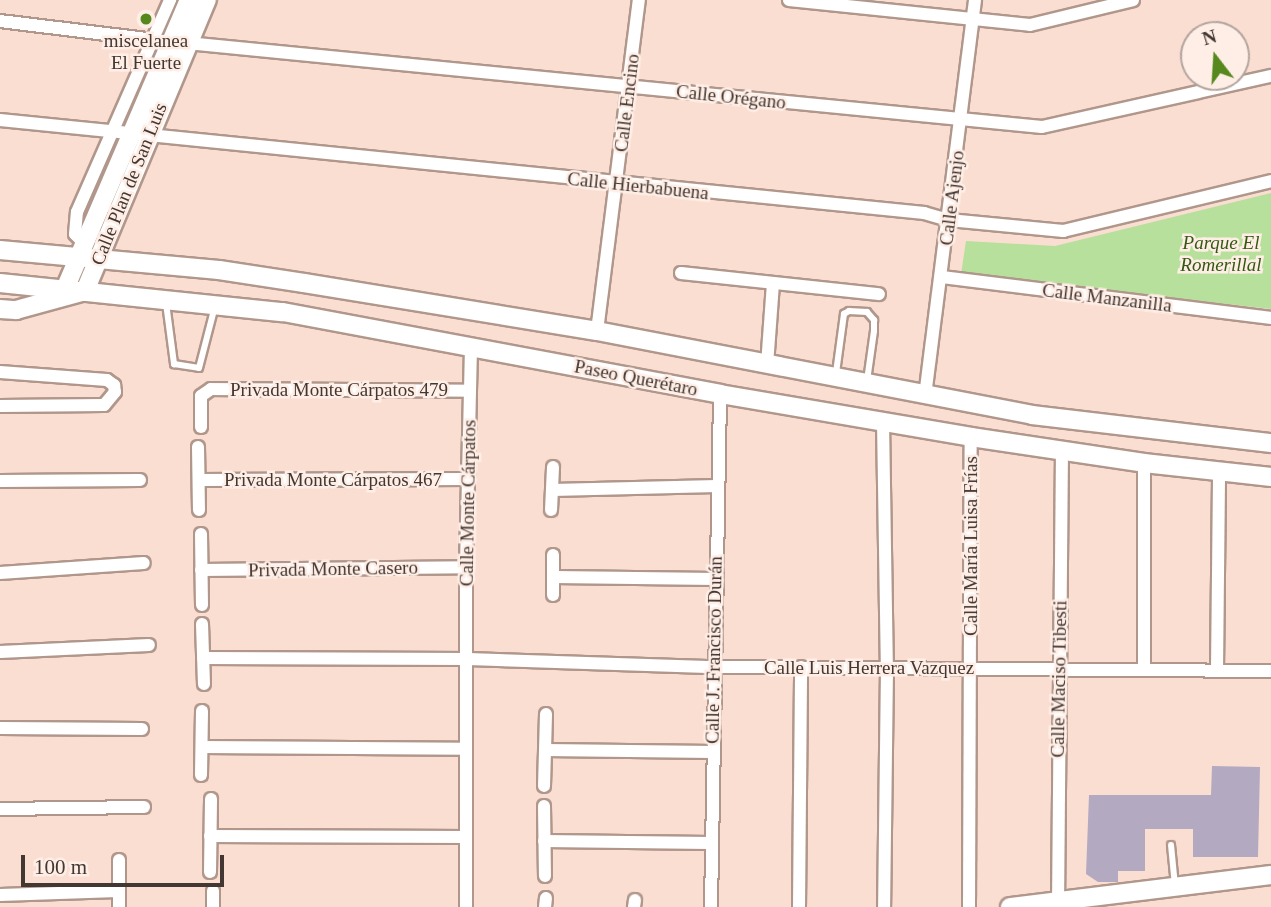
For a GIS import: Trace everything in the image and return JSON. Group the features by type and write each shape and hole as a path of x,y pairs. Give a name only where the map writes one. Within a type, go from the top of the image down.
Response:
{"main road":[{"name":"Calle Plan de San Luis","path":"65,289 189,0"},
{"name":"Calle Plan de San Luis","path":"171,41 206,0"},
{"name":"Calle Plan de San Luis","path":"85,291 98,258 131,134"},
{"name":"Paseo Querétaro","path":"0,250 80,249 98,258 304,282 597,331 1032,415 1271,443"},
{"name":"Paseo Querétaro","path":"0,283 216,303 283,312 720,394 971,437 1144,463 1271,477"},
{"path":"0,309 16,310 85,291"},
{"path":"1026,446 1032,415"},
{"path":"1010,907 1058,904 1271,875"}],"street":[{"path":"131,134 171,41 170,0"},
{"name":"Calle Encino","path":"597,331 639,0"},
{"path":"789,0 1030,25 1133,0"},
{"name":"Calle Ajenjo","path":"925,396 975,0"},
{"name":"Calle Orégano","path":"0,21 171,41 1042,127 1271,76"},
{"name":"Calle Hierbabuena","path":"0,120 924,213 949,220 1063,231 1271,181"},
{"path":"681,273 879,294"},
{"name":"Calle Manzanilla","path":"942,277 1271,318"},
{"path":"767,365 773,283"},
{"name":"Calle Monte Cárpatos","path":"466,907 466,567 471,346"},
{"path":"0,372 107,380 114,385 115,392 104,405 0,406"},
{"name":"Privada Monte Cárpatos 479","path":"201,427 201,396 211,389 470,391"},
{"name":"Calle J. Francisco Durán","path":"711,907 710,843 720,394"},
{"path":"883,421 887,668 884,907"},
{"name":"Calle María Luisa Frías","path":"970,907 971,437"},
{"name":"Privada Monte Cárpatos 467","path":"198,447 199,510"},
{"name":"Calle Maciso Tibesti","path":"1058,904 1062,452"},
{"path":"1144,463 1144,669"},
{"path":"551,510 553,467"},
{"path":"1217,670 1219,472"},
{"path":"0,481 140,480"},
{"name":"Privada Monte Cárpatos 467","path":"198,480 468,480"},
{"path":"552,490 717,486"},
{"path":"201,534 202,605"},
{"path":"553,555 553,595"},
{"path":"0,573 144,563"},
{"name":"Privada Monte Casero","path":"201,570 466,567"},
{"path":"554,577 716,579"},
{"path":"202,624 204,684"},
{"path":"0,652 149,645"},
{"path":"203,658 467,659"},
{"name":"Calle Luis Herrera Vazquez","path":"467,659 715,667 1271,671"},
{"path":"799,907 801,667"},
{"path":"201,775 202,711"},
{"path":"544,786 546,714"},
{"path":"0,728 142,729"},
{"path":"202,747 465,748"},
{"path":"545,750 713,752"},
{"path":"210,872 211,799"},
{"path":"544,806 545,876"},
{"path":"0,809 144,807"},
{"path":"211,836 466,837"},
{"path":"544,841 710,843"},
{"path":"118,907 120,860"},
{"path":"0,895 118,891"},
{"path":"213,891 213,907"}],"lane":[{"path":"166,298 174,364 199,368 216,303"},
{"path":"835,379 844,314 849,311 867,312 874,320 867,385"},
{"path":"1171,845 1175,888"}],"green space":[{"name":"Parque El Romerillal","path":"1271,193 1271,309 961,274 966,241 1055,246"}],"building":[{"path":"1212,766 1260,767 1258,857 1193,857 1193,829 1145,829 1145,871 1118,871 1118,882 1098,882 1086,874 1089,795 1211,795"}],"place":[{"name":"miscelanea El Fuerte","path":"146,19"}]}
